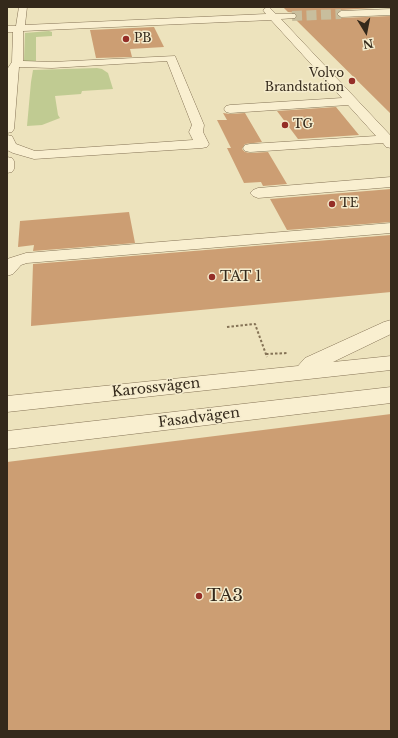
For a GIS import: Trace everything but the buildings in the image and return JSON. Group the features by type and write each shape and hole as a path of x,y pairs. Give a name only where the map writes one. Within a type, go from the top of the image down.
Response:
{"street":[{"path":"19,63 17,62 18,32 23,7"},
{"path":"264,7 389,141"},
{"path":"204,20 210,18 219,11"},
{"path":"341,14 391,12"},
{"path":"7,29 292,16"},
{"path":"7,129 13,68 16,64 52,65 171,58 198,125 196,132 202,144 34,155 10,146 7,139"},
{"path":"230,109 351,101"},
{"path":"250,148 389,141"},
{"path":"7,161 7,169"},
{"path":"258,193 391,182"},
{"path":"10,261 391,228"},
{"name":"Karossvägen","path":"304,371 313,363 391,326"},
{"name":"Karossvägen","path":"7,404 391,362"},
{"name":"Fasadvägen","path":"7,440 391,394"}],"path":[{"path":"227,327 255,324 268,360"},
{"path":"266,354 288,352"}],"green space":[{"path":"52,32 52,36 36,37 36,61 45,61 26,62 24,61 25,33"},
{"path":"97,68 108,73 113,89 82,91 81,94 55,96 58,115 60,118 42,125 27,126 33,70"}],"tunnel":[{"path":"292,16 341,14"}],"place":[{"name":"PB","path":"126,39"},
{"name":"Volvo Brandstation","path":"352,81"},
{"name":"TG","path":"285,125"},
{"name":"TE","path":"332,204"},
{"name":"TAT 1","path":"212,277"},
{"name":"TA3","path":"199,596"}]}
